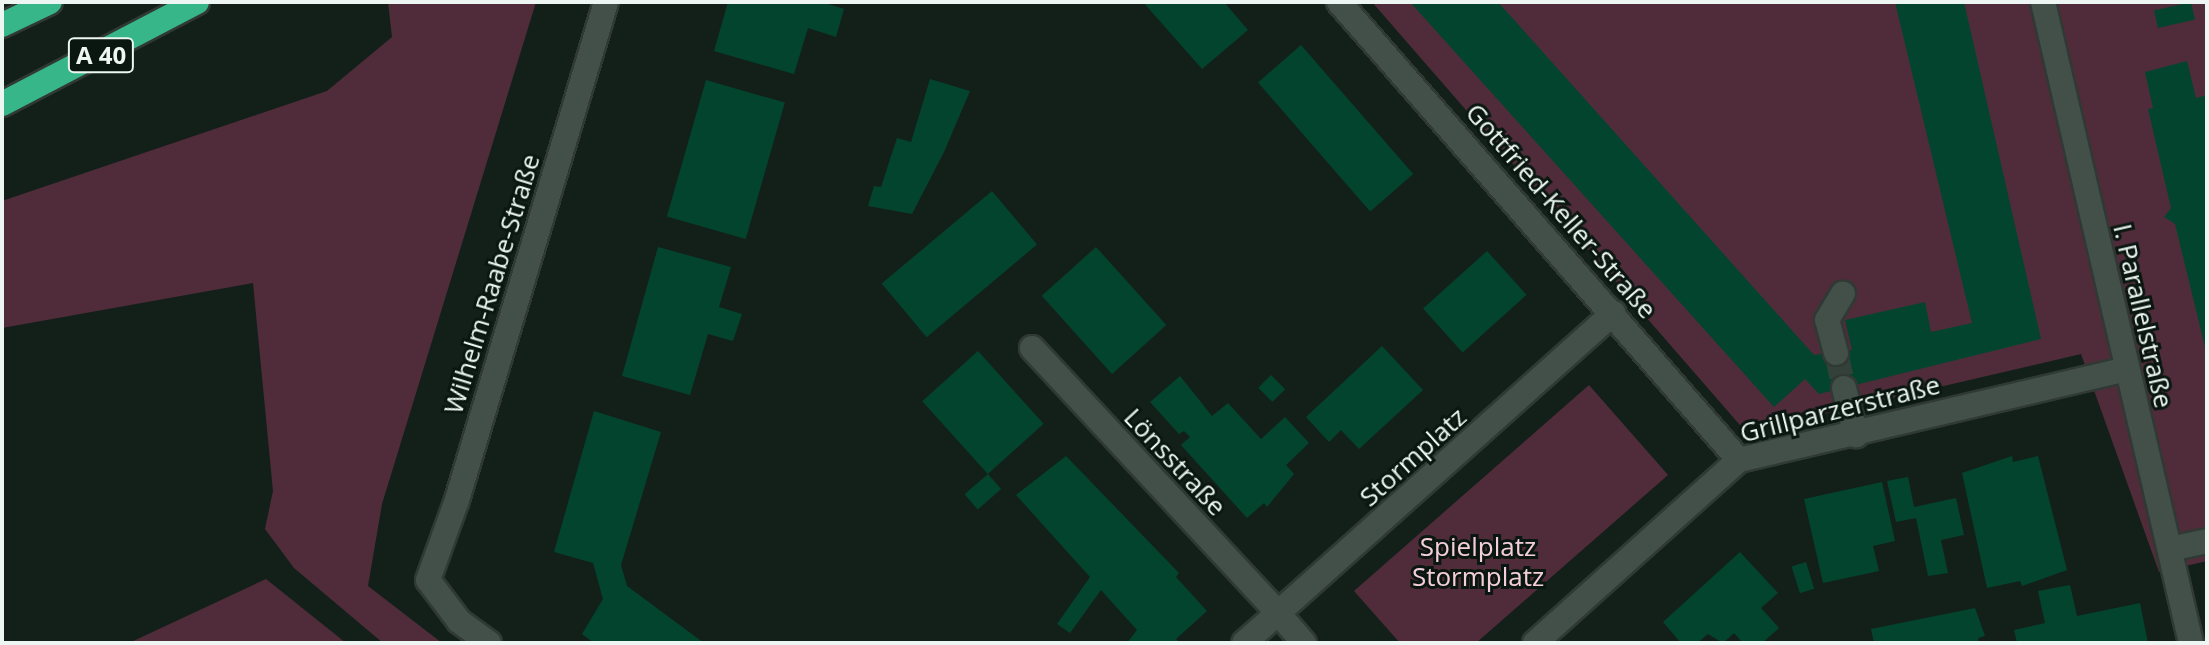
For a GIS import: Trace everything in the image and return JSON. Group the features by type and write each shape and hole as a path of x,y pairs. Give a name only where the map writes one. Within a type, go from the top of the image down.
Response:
{"highway":[{"name":"A 40","path":"2,25 50,2"},
{"name":"A 40","path":"2,104 197,2"}],"street":[{"name":"Wilhelm-Raabe-Straße","path":"489,643 459,621 428,580 606,2"},
{"name":"Gottfried-Keller-Straße","path":"1339,2 1614,313 1739,460"},
{"name":"I. Parallelstraße","path":"2043,2 2191,643"},
{"path":"1836,353 1827,320 1843,293"},
{"name":"Stormplatz","path":"1244,643 1614,313"},
{"name":"Lönsstraße","path":"1032,348 1278,613"},
{"name":"Grillparzerstraße","path":"1535,643 1739,460 1856,435 2126,369"},
{"path":"1844,388 1856,435"},
{"path":"2170,549 2207,541"},
{"path":"1278,613 1304,643"}],"green space":[{"path":"388,2 536,2 382,504 368,586 442,643 383,643 294,568 265,529 273,491 253,283 2,328 2,201 327,91 392,37"},
{"path":"1372,2 2207,2 2207,561 2159,572 2081,354 1746,432"},
{"name":"Spielplatz Stormplatz","path":"1589,385 1668,475 1476,643 1400,643 1354,591"},
{"path":"266,579 346,643 129,643"}],"building":[{"path":"728,2 822,2 844,9 836,37 808,28 794,74 714,51"},
{"path":"1143,2 1224,2 1248,30 1202,69"},
{"path":"1410,2 1498,2 1814,355 1852,350 1845,320 1925,302 1931,332 1972,323 1895,2 1964,2 2041,339 1819,394 1805,379 1774,407"},
{"path":"2191,2 2195,20 2158,28 2154,11"},
{"path":"1301,45 1413,174 1370,211 1258,82"},
{"path":"2187,61 2196,98 2207,95 2206,351 2175,224 2164,217 2171,208 2148,109 2153,108 2145,72"},
{"path":"930,79 970,91 944,152 912,214 868,206 874,186 881,187 897,138 911,142"},
{"path":"706,80 785,103 746,239 667,216"},
{"path":"992,191 1037,245 927,337 882,284"},
{"path":"658,247 731,267 719,307 742,314 733,341 708,334 690,395 622,376"},
{"path":"1096,247 1166,325 1112,374 1042,296"},
{"path":"1487,251 1526,295 1463,352 1423,309"},
{"path":"1382,346 1423,390 1359,449 1341,430 1329,442 1306,417"},
{"path":"978,351 1044,424 988,474 922,401"},
{"path":"1271,375 1285,389 1272,402 1258,388"},
{"path":"1180,376 1212,416 1228,403 1261,439 1285,417 1309,443 1286,465 1294,474 1267,507 1264,503 1247,518 1181,445 1190,437 1184,431 1179,434 1150,402"},
{"path":"594,411 661,432 621,565 627,586 704,643 594,643 582,634 603,599 593,563 554,552"},
{"path":"1066,456 1179,573 1176,577 1207,611 1176,639 1180,643 1127,643 1137,630 1101,590 1070,633 1057,624 1090,577 1016,495"},
{"path":"2012,456 2013,462 2038,456 2067,570 2022,586 2020,581 1987,588 1962,473"},
{"path":"988,474 1001,489 978,509 965,494"},
{"path":"1908,477 1914,507 1956,498 1964,535 1941,540 1948,573 1928,576 1916,518 1896,522 1887,481"},
{"path":"1882,482 1895,541 1873,546 1879,571 1823,583 1804,499"},
{"path":"1740,552 1778,593 1761,608 1779,628 1762,643 1743,643 1734,633 1723,643 1708,634 1697,643 1681,643 1663,622"},
{"path":"1806,562 1814,589 1800,593 1792,566"},
{"path":"2070,585 2077,616 2140,603 2148,643 2017,643 2014,630 2045,623 2038,591"},
{"path":"1975,608 1985,636 1978,638 1979,643 1874,643 1871,629"}],"tunnel":[{"path":"1836,353 1844,388"}]}
